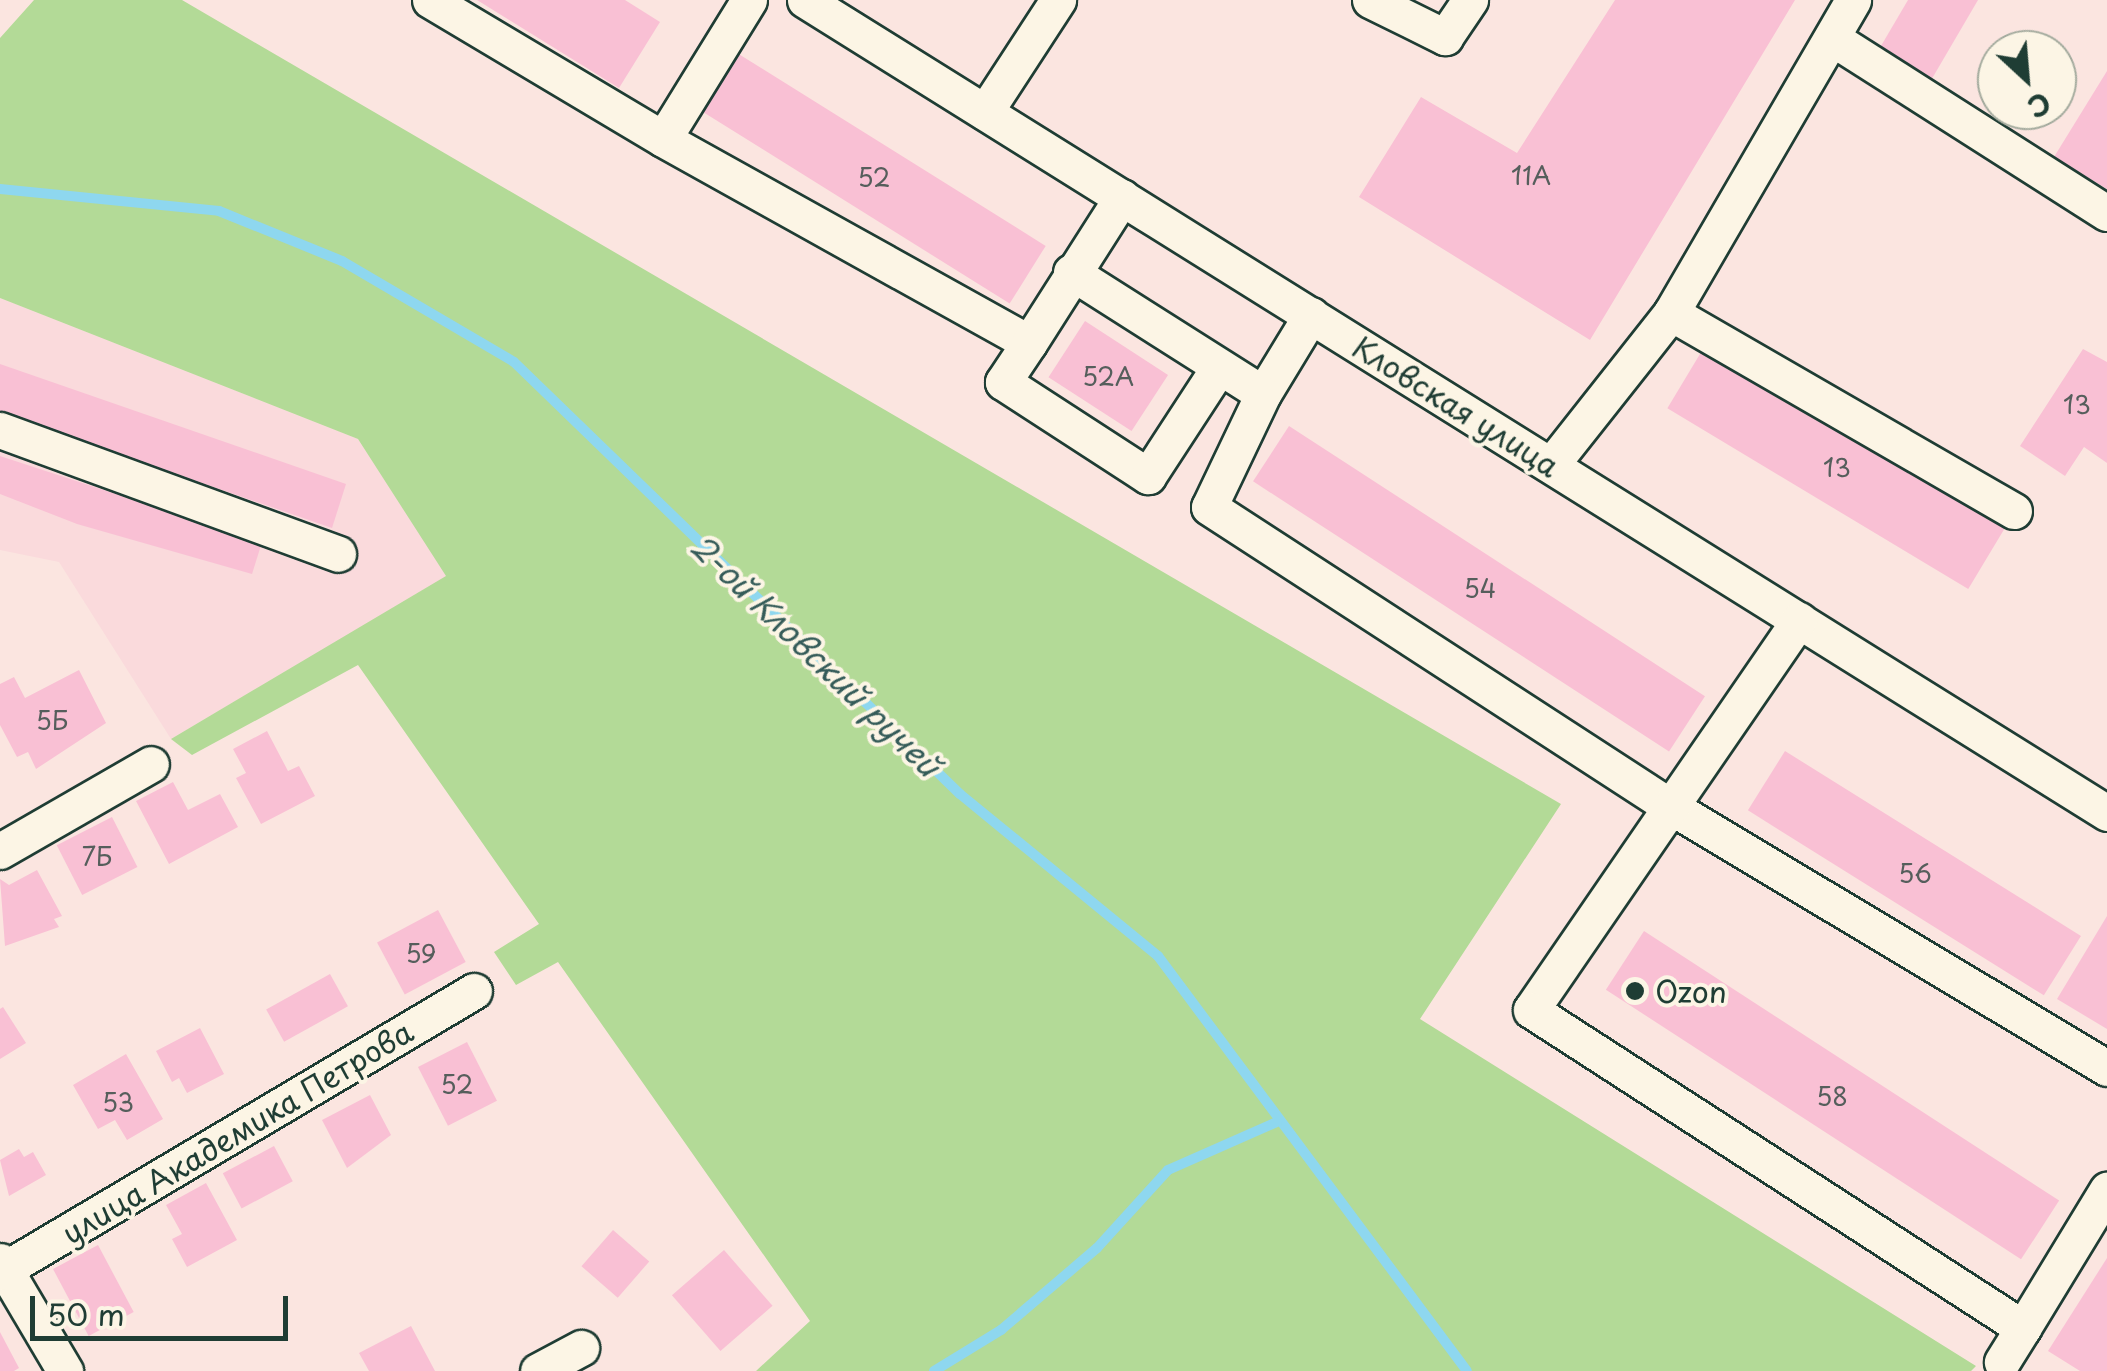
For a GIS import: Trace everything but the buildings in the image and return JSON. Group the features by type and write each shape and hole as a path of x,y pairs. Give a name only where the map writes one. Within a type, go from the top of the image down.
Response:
{"street":[{"path":"430,0 663,139 1028,343"},
{"path":"663,139 750,0"},
{"name":"Кловская улица","path":"805,0 2105,810"},
{"path":"985,112 1058,0"},
{"path":"1370,0 1444,38 1470,0"},
{"path":"1552,465 1671,313 1835,40 1853,0"},
{"path":"1835,40 2107,212"},
{"path":"1122,197 1003,382 1148,476 1219,367"},
{"path":"1071,272 1263,394"},
{"path":"1671,313 2014,510"},
{"path":"1311,315 1263,394 1209,507 1671,807 2107,1068"},
{"path":"0,430 338,554"},
{"path":"1799,620 1531,1010 2023,1328"},
{"path":"0,851 151,764"},
{"name":"улица Академика Петрова","path":"2,1267 474,991"},
{"path":"2002,1362 2107,1190"},
{"path":"2,1267 65,1371"},
{"path":"538,1371 581,1348"}],"shaded area":[{"path":"0,298 358,439 447,576 171,739 59,562 0,550"}],"green space":[{"path":"34,0 182,0 1561,804 1420,1019 1976,1366 1971,1371 756,1371 810,1321 558,962 516,985 494,952 539,924 358,665 192,755 171,739 446,576 358,439 0,298 0,38"}],"waterway":[{"name":"2-ой Кловский ручей","path":"0,189 219,211 342,261 514,362 960,794 1158,956 1467,1371"},
{"path":"934,1371 1001,1330 1097,1248 1168,1170 1277,1122"}],"place":[{"name":"Ozon","path":"1635,991"}]}
